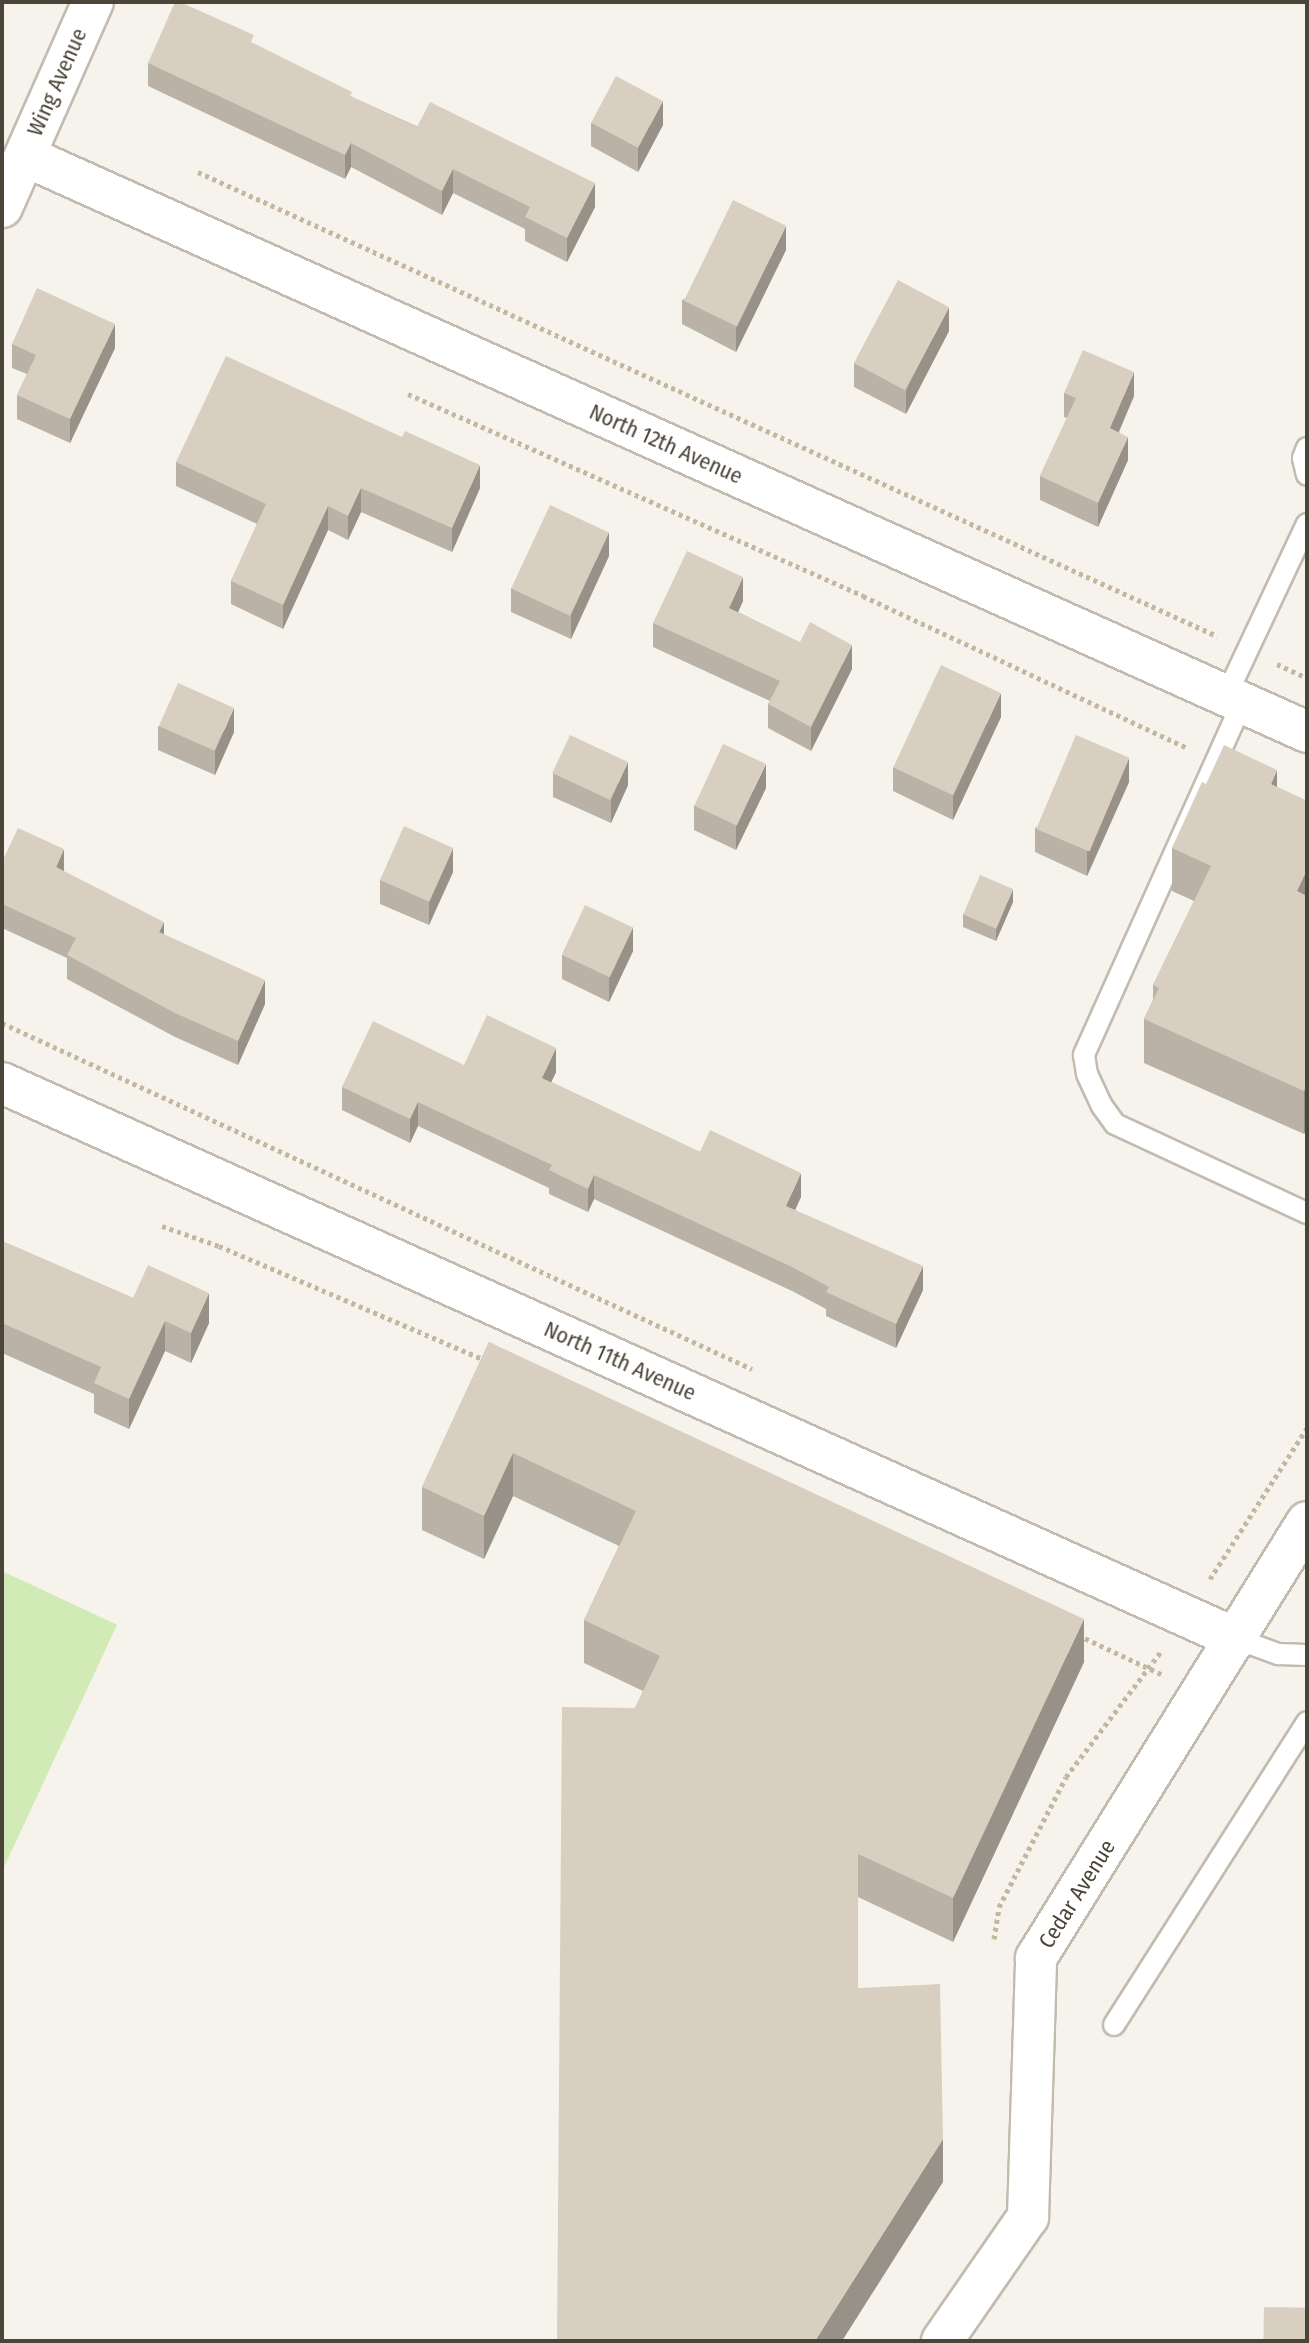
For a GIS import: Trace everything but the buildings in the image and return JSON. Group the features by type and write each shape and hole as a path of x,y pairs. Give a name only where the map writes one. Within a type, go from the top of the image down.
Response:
{"street":[{"name":"Wing Avenue","path":"2,207 93,2"},
{"name":"North 12th Avenue","path":"25,156 1307,732"},
{"name":"North 11th Avenue","path":"2,1083 1237,1639"},
{"name":"Cedar Avenue","path":"942,2341 1028,2217 1036,1958 1307,1522"}],"lane":[{"path":"1307,448 1303,458 1307,475"},
{"path":"1307,524 1248,651 1215,760 1084,1055 1087,1074 1102,1106 1115,1124 1307,1213"},
{"path":"1237,1639 1278,1654 1307,1655"},
{"path":"1114,2025 1307,1722"}],"path":[{"path":"198,172 1307,678"},
{"path":"408,394 863,596 1215,760"},
{"path":"2,1023 764,1374"},
{"path":"162,1226 219,1246 496,1364"},
{"path":"992,1949 999,1907 1066,1777 1187,1616 1307,1428"},
{"path":"1197,1573 1220,1585"},
{"path":"1067,1630 1149,1668 1201,1697"}],"green space":[{"path":"2,1571 117,1625 2,1872"}]}
